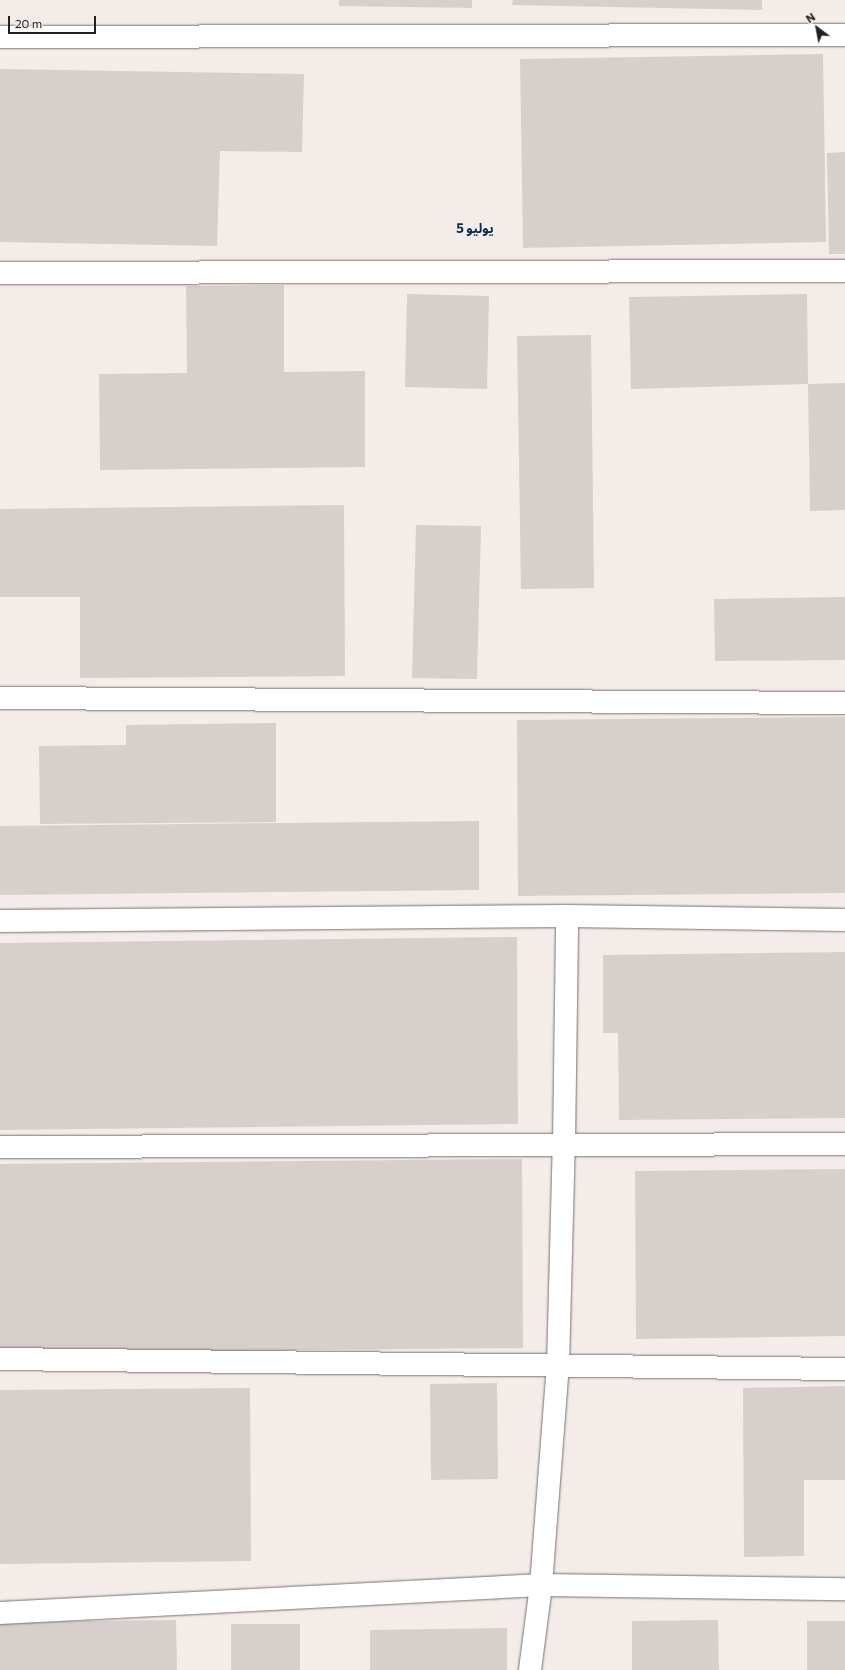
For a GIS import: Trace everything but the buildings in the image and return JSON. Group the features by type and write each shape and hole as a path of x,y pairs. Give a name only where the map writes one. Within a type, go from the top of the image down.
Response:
{"street":[{"path":"0,37 845,35"},
{"path":"0,273 845,271"},
{"path":"0,698 845,703"},
{"path":"530,1670 541,1585 558,1366 564,1144 567,916"},
{"path":"0,921 567,916 845,920"},
{"path":"0,1147 845,1144"},
{"path":"0,1359 845,1369"},
{"path":"0,1613 541,1585 845,1589"}],"district":[{"name":"5 يوليو","path":"475,228"}]}
